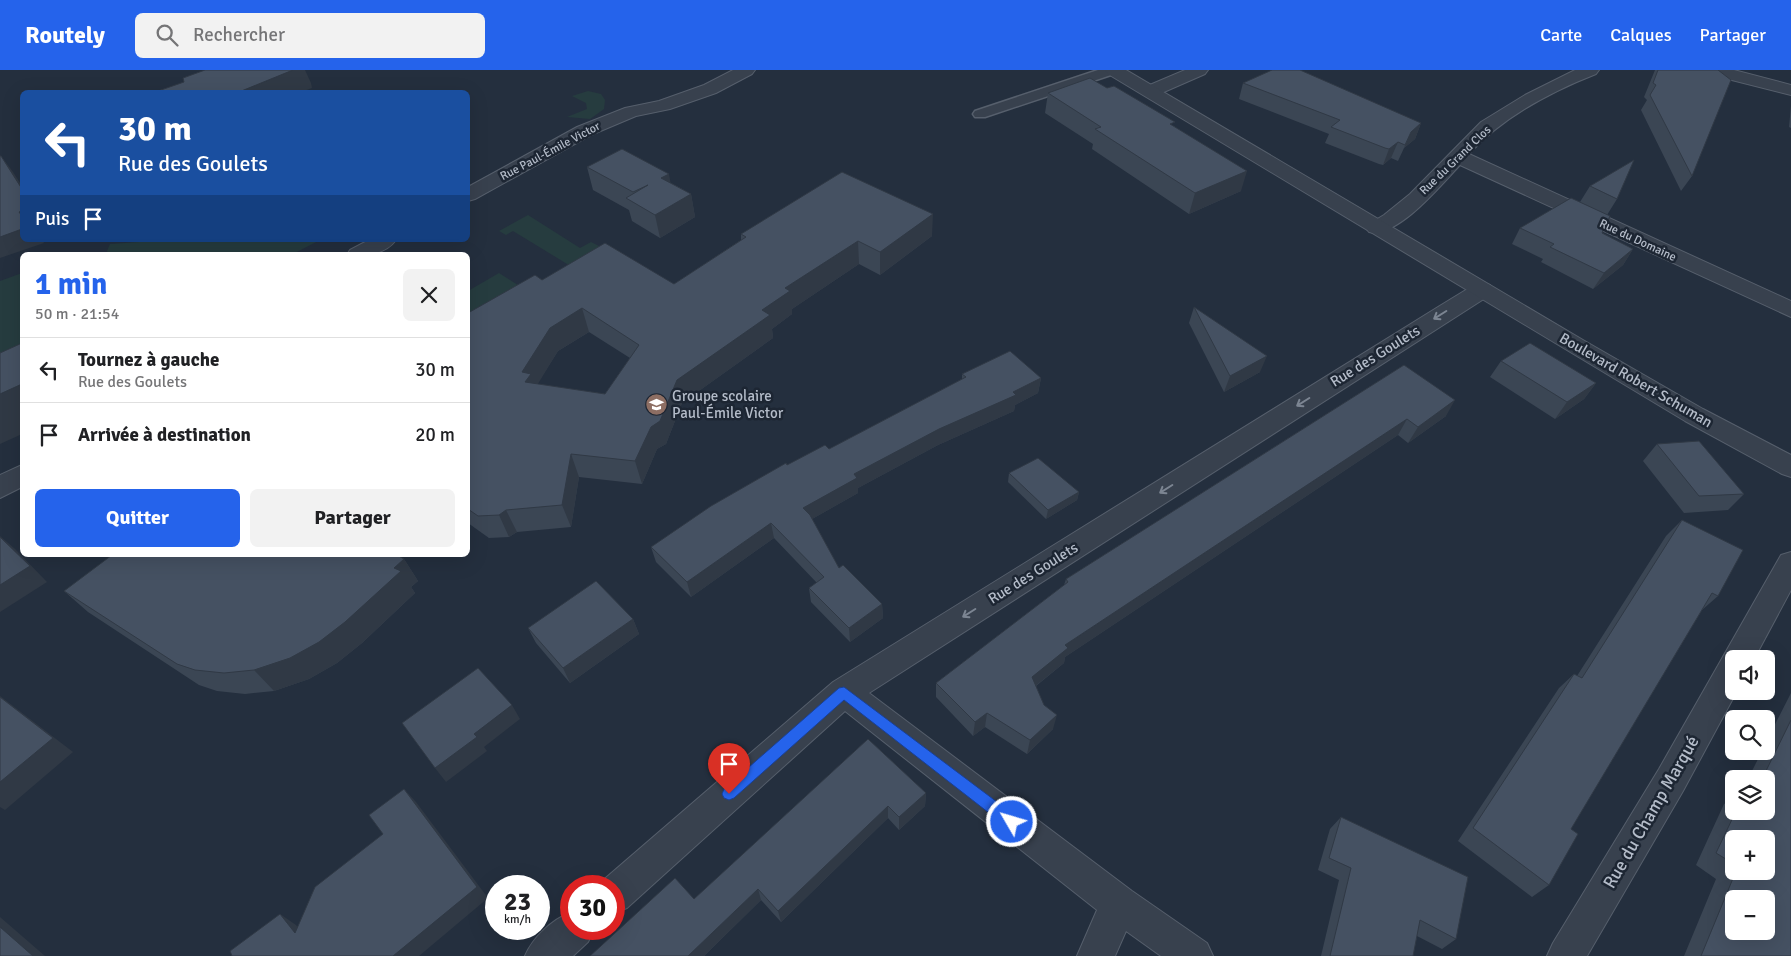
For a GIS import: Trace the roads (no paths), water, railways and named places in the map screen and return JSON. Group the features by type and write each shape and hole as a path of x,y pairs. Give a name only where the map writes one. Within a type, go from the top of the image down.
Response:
{"street":[{"name":"Rue Paul-Émile Victor","path":"470,194 584,131 631,112 664,105 710,89 746,70"},
{"name":"Boulevard Robert Schuman","path":"1113,70 1376,228 1694,415 1791,467"},
{"path":"1150,91 1199,70"},
{"name":"Rue du Grand Clos","path":"1376,228 1401,214 1479,134 1505,114 1575,75 1590,70"},
{"path":"1714,70 1791,90"},
{"name":"Rue du Domaine","path":"1457,156 1791,310"},
{"path":"363,252 381,242"},
{"name":"Rue des Goulets","path":"625,885 844,692 1482,290"},
{"path":"0,488 20,476"},
{"path":"1743,650 1791,563"},
{"name":"Rue du Champ Marqué","path":"1566,956 1671,780 1725,683"},
{"path":"844,692 1119,904 1194,956"},
{"path":"1096,956 1119,904"},
{"path":"544,956 562,940"}],"lane":[{"path":"980,114 1113,70"}],"place":[{"name":"Groupe scolaire Paul-Émile Victor","path":"656,405"}]}
